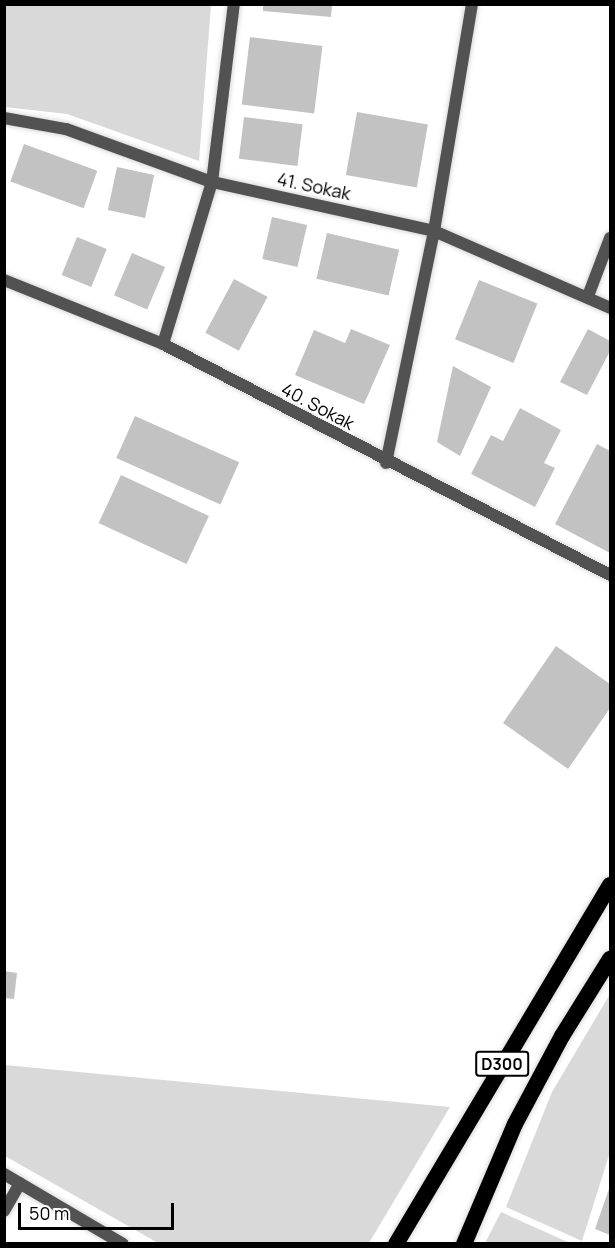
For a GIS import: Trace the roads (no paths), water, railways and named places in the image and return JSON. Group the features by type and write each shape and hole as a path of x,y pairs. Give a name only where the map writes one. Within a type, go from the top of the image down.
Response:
{"highway":[{"name":"D300","path":"396,1244 610,885"},
{"name":"D300","path":"464,1244 515,1124 562,1036 610,959"}],"street":[{"path":"163,344 212,182 234,4"},
{"path":"386,463 434,231 472,4"},
{"name":"41. Sokak","path":"4,118 66,129 212,182 434,231 588,296 610,308"},
{"path":"588,296 610,238"},
{"name":"40. Sokak","path":"4,280 163,344 386,463 610,575"},
{"path":"4,1174 123,1244"},
{"path":"4,1211 20,1183"}]}
